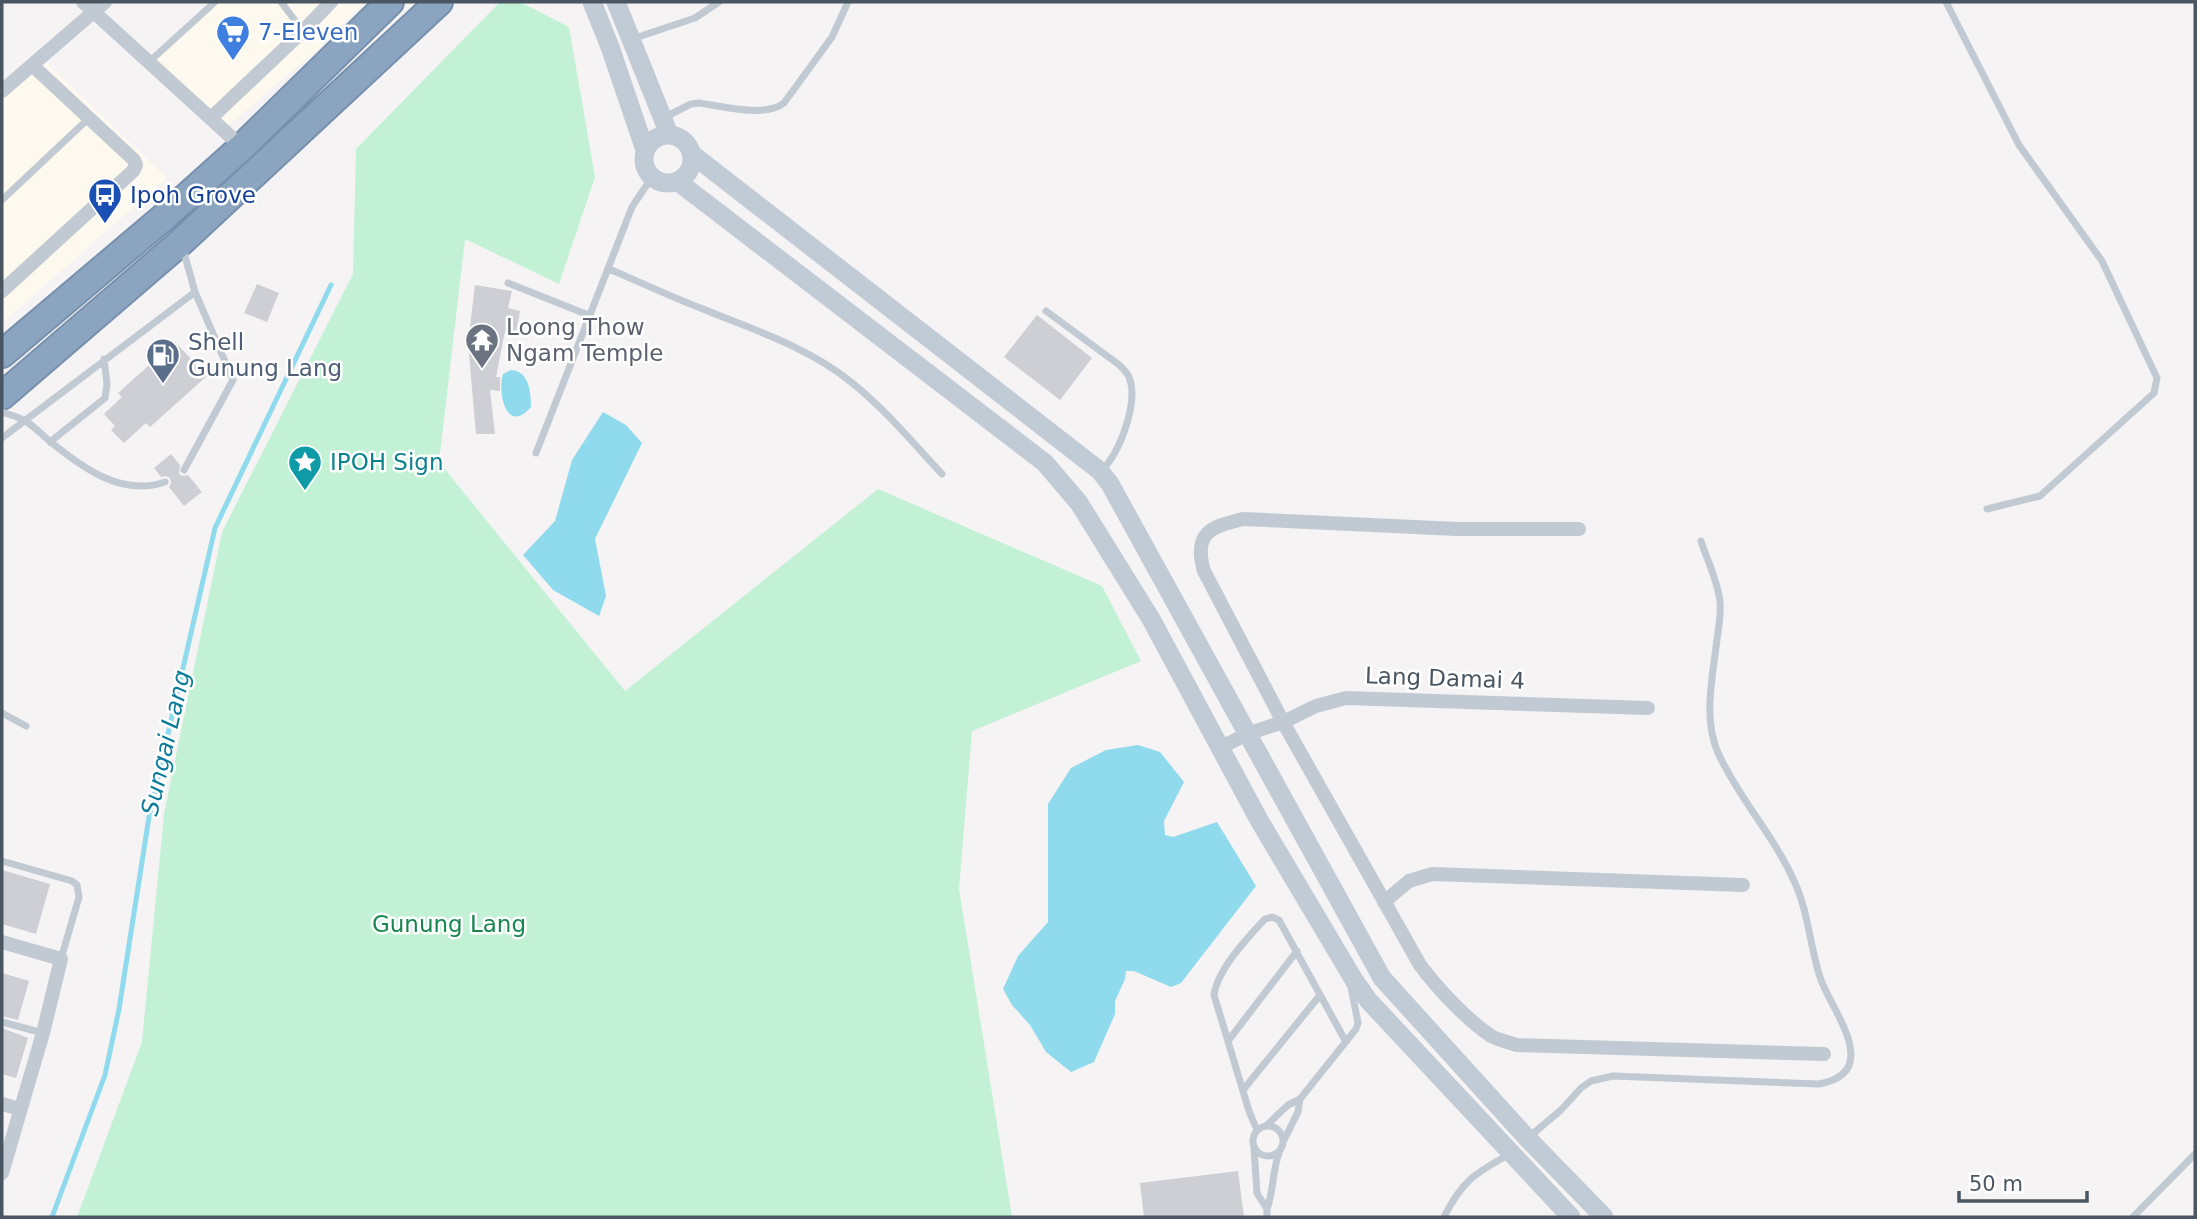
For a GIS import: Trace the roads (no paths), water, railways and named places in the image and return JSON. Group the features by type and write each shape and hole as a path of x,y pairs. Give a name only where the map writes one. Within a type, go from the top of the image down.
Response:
{"highway":[{"path":"2,354 242,147 390,2"},
{"path":"2,396 181,242 439,2"}],"street":[{"path":"211,118 303,32 331,2"},
{"path":"592,2 645,150 644,164 652,177 664,183 677,181 689,171 692,155"},
{"path":"615,2 666,126 687,143 692,155 1100,471 1110,484 1382,978 1528,1139 1604,1217"},
{"path":"2,91 94,5 149,62 242,147"},
{"path":"2,291 136,165 134,160 32,65"},
{"path":"645,150 666,126"},
{"path":"677,181 1045,463 1079,503 1150,619 1259,820 1368,1000 1571,1217"},
{"path":"1579,529 1457,529 1243,519 1217,525 1203,539 1200,555 1204,571 1283,722 1420,965 1430,978 1492,1037 1516,1045 1824,1054"},
{"name":"Lang Damai 4","path":"1220,748 1315,706 1346,698 1648,708"},
{"path":"1384,902 1409,881 1432,874 1743,884"},
{"path":"2,942 61,959 43,1033 2,1173"},
{"path":"2,1104 20,1109"}],"lane":[{"path":"149,62 215,2"},
{"path":"281,2 303,32"},
{"path":"631,39 695,18 719,2"},
{"path":"666,126 691,104 765,111 778,107 832,37 848,2"},
{"path":"1946,2 2019,145 2102,261 2157,378 2154,393 2040,496 1987,509"},
{"path":"2,200 88,119"},
{"path":"536,453 632,207 652,177"},
{"path":"181,242 195,292 233,380 184,470"},
{"path":"610,269 699,308 780,339 827,365 880,408 942,474"},
{"path":"508,284 591,316"},
{"path":"2,438 195,292"},
{"path":"1046,311 1118,364 1126,371 1129,379 1131,393 1127,421 1111,460 1100,471"},
{"path":"50,442 105,398 107,384 104,359"},
{"path":"2,412 26,420 89,471 113,482 144,485 164,482"},
{"path":"1444,1217 1461,1187 1473,1175 1511,1153 1561,1110 1581,1087 1591,1081 1612,1076 1819,1084 1841,1074 1852,1056 1844,1026 1820,976 1797,886 1726,768 1715,744 1710,724 1710,704 1720,602 1701,541"},
{"path":"2,713 26,726"},
{"path":"2,861 78,885 79,897 61,959"},
{"path":"1258,1130 1214,995 1223,971 1270,917 1279,920 1346,1042"},
{"path":"1228,1041 1297,951"},
{"path":"1267,1213 1258,1193 1257,1158 1253,1139 1258,1130 1288,1105 1300,1099 1358,1023 1351,987 1354,979"},
{"path":"1243,1090 1320,995"},
{"path":"2,1022 43,1033"},
{"path":"1267,1213 1273,1194 1275,1163 1298,1112 1300,1099"},
{"path":"1266,1126 1278,1129 1284,1140"},
{"path":"1254,1148 1267,1157 1279,1152"},
{"path":"2133,1217 2195,1154"}],"water":[{"path":"511,370 522,374 528,383 530,395 531,407 516,416 510,414 506,408 501,392 503,374"},
{"path":"603,412 626,425 642,443 595,539 606,596 599,616 553,590 523,555 555,521 572,460"},
{"path":"1138,745 1160,752 1184,782 1164,821 1165,835 1173,837 1217,822 1256,886 1181,983 1171,987 1134,971 1126,971 1115,1001 1115,1014 1094,1062 1071,1072 1046,1052 1003,989 1018,956 1048,922 1048,804 1071,768 1106,750"}],"waterway":[{"name":"Sungai Lang","path":"52,1217 105,1075 119,1009 149,817 215,528 331,285"}],"place":[{"name":"7-Eleven","path":"233,62"},
{"name":"Ipoh Grove","path":"105,225"},
{"name":"Loong Thow Ngam Temple","path":"482,370"},
{"name":"Shell Gunung Lang","path":"163,385"},
{"name":"IPOH Sign","path":"305,492"}],"park label":[{"name":"Gunung Lang","path":"449,924"}]}
